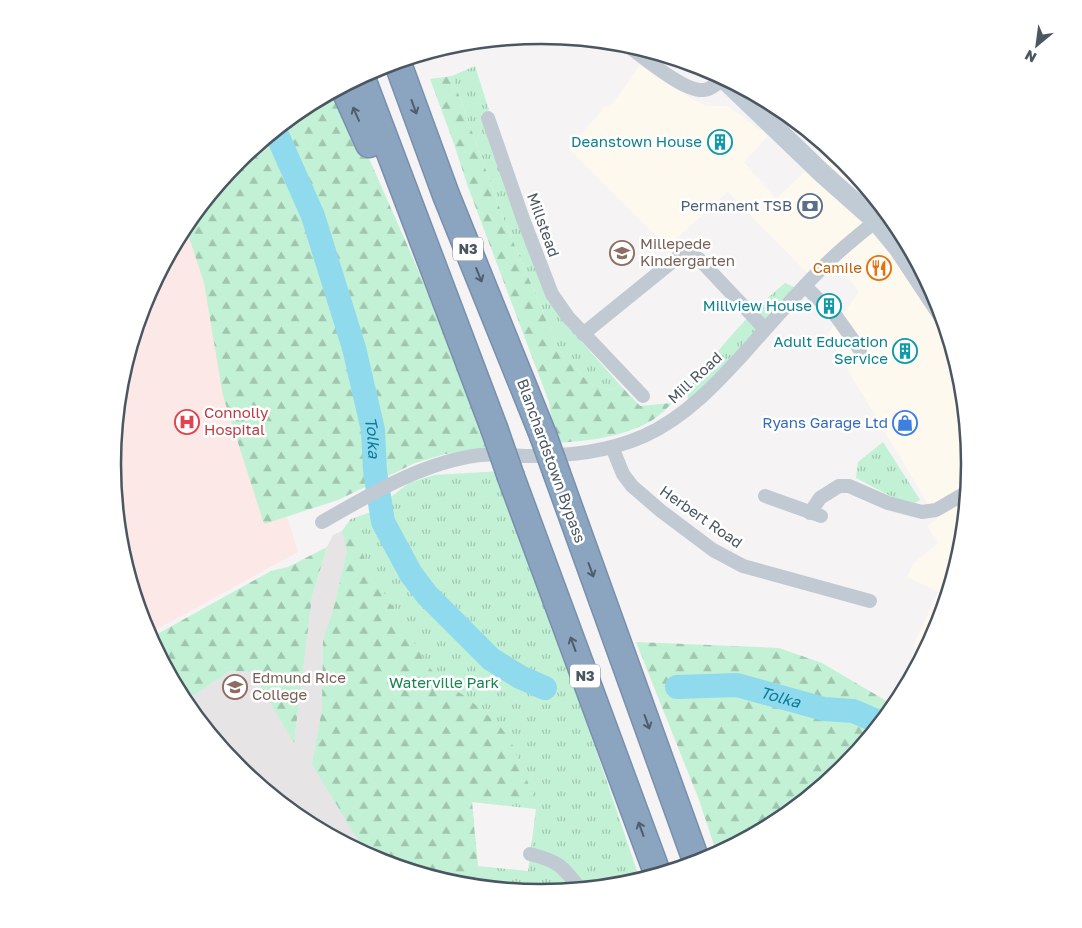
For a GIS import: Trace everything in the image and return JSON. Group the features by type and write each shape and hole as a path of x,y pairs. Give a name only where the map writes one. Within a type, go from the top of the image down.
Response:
{"highway":[{"name":"Blanchardstown Bypass","path":"399,69 446,195 543,436 694,855"},
{"name":"N3","path":"364,83 494,428 656,868"},
{"name":"N3","path":"346,92 441,313 476,382"},
{"path":"682,819 700,853"}],"street":[{"path":"644,57 686,86 703,90 711,88 717,83"},
{"path":"743,96 879,215"},
{"name":"Millstead","path":"488,118 547,284 568,317 643,396"},
{"name":"Mill Road","path":"322,522 401,480 459,458 483,454 575,455 612,447 644,436 684,413 707,392 805,286 852,240 881,217"},
{"path":"885,224 914,271"},
{"path":"583,334 678,257 687,254 699,259 765,329"},
{"path":"805,286 818,299"},
{"path":"836,316 860,350"},
{"name":"Herbert Road","path":"612,447 623,474 632,486 661,511 713,550 743,566 870,601"},
{"path":"765,496 816,514 820,498 839,486 849,486 888,503 922,512 936,510 960,496"},
{"path":"530,854 549,858 560,865 575,883"}],"shaded area":[{"path":"640,65 673,88 706,106 728,106 768,136 744,162 776,199 824,153 857,187 874,208 905,254 929,303 947,355 958,409 961,464 958,519 947,573 939,599 917,651 913,646 938,592 907,577 913,564 938,543 927,526 937,519 827,335 859,292 828,253 808,274 728,192 667,247 569,149 605,106 610,107"},
{"name":"Connolly Hospital","path":"195,226 298,552 155,630 135,573 124,519 121,464 124,409 135,355 153,303 177,254"},
{"name":"Edmund Rice College","path":"342,531 347,552 334,607 323,641 322,710 312,763 360,843 308,813 264,780 225,741 192,697 230,671 252,672 294,742 312,597 327,547 333,535"}],"green space":[{"path":"475,66 489,110 481,114 516,214 564,322 621,386 610,390 589,383 559,350 504,220 452,76"},
{"path":"452,76 504,220 559,350 589,383 610,390 621,386 640,406 672,403 651,421 629,431 605,437 555,443 549,402 468,187 430,79"},
{"path":"341,95 494,450 445,454 415,463 338,500 264,524 223,396 204,283 189,236 208,208 225,187 264,148 308,115"},
{"path":"785,283 796,288 688,401 687,390 710,361 745,320"},
{"path":"883,442 920,500 915,503 894,498 856,478 858,462"},
{"name":"Waterville Park","path":"502,471 638,873 596,881 541,884 514,883 486,881 459,876 406,862 360,843 312,764 322,710 323,641 334,607 347,552 342,531 351,519 371,512 409,483 434,475","holes":["472,802 536,809 528,871 478,866"]},
{"path":"351,519 366,563 429,667 444,684 465,696 498,724 510,739 533,795 523,802 472,802 478,880 432,870 406,862 360,843 312,764 322,710 323,641 334,607 347,552 342,531"},
{"path":"327,547 312,597 294,743 252,672 230,671 192,697 177,674 157,634 271,571 288,567"},
{"path":"636,642 779,648 822,663 887,701 857,741 818,780 774,813 727,841 714,846 699,800"}],"waterway":[{"name":"Tolka","path":"278,137 313,216 354,348 373,430 375,471 383,522 411,574 427,595 491,659 520,677 545,688"},
{"name":"Tolka","path":"677,687 737,685 824,709 853,711 874,720"}],"tunnel":[{"path":"818,299 836,316"}],"place":[{"name":"Deanstown House","path":"720,142"},
{"name":"Permanent TSB","path":"810,206"},
{"name":"Millepede Kindergarten","path":"622,253"},
{"name":"Camile","path":"879,268"},
{"name":"Millview House","path":"829,306"},
{"name":"Adult Education Service","path":"905,351"},
{"name":"Connolly Hospital","path":"187,422"},
{"name":"Ryans Garage Ltd","path":"905,423"},
{"name":"Edmund Rice College","path":"235,687"}]}
